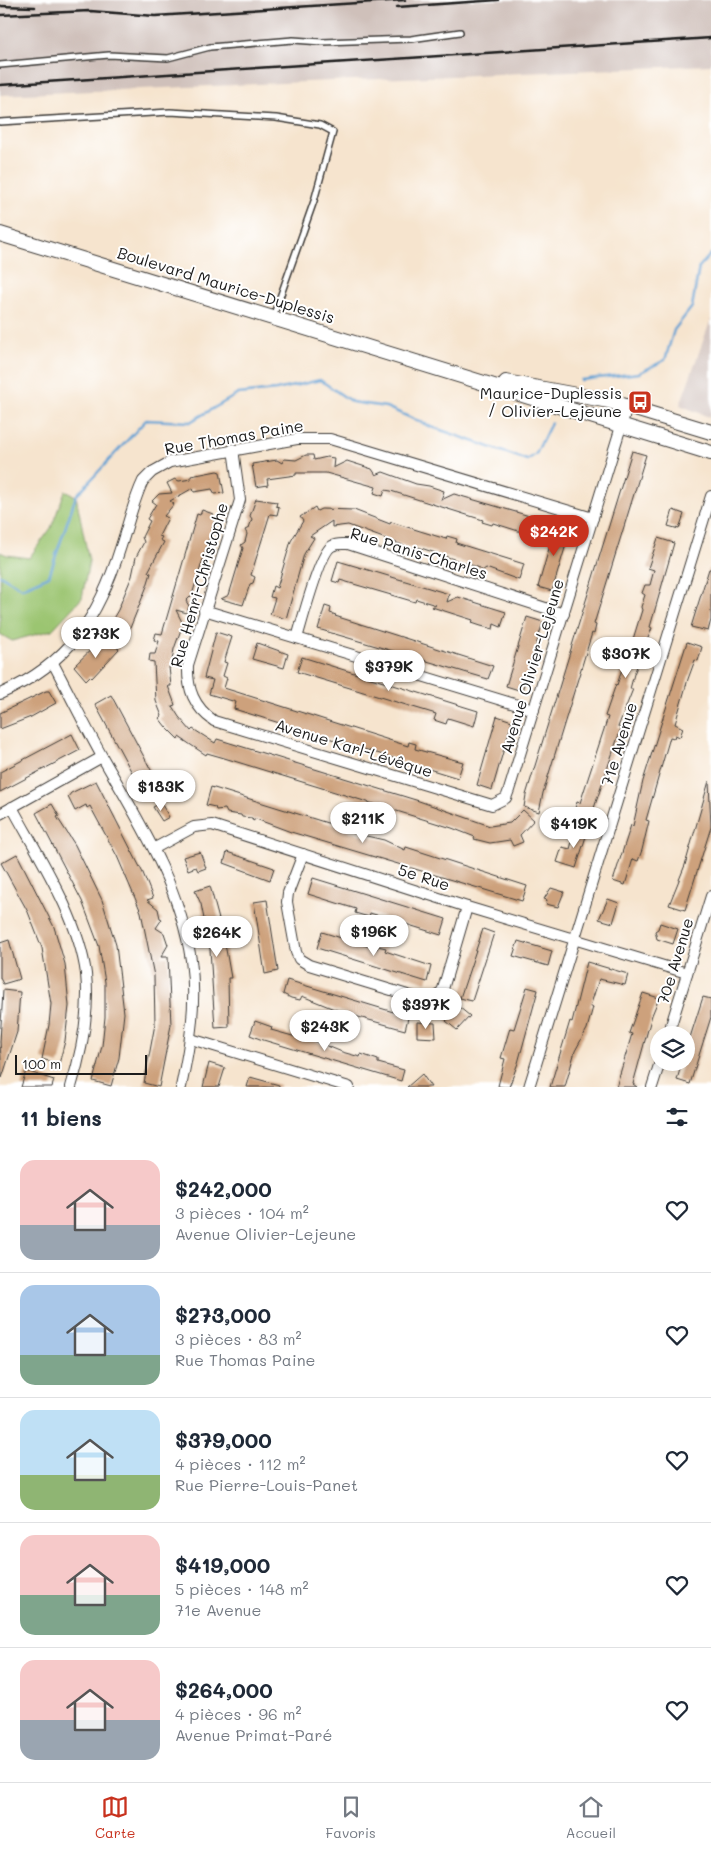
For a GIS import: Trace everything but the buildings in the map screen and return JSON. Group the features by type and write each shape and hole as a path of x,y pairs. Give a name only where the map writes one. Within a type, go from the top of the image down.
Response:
{"street":[{"name":"Boulevard Maurice-Duplessis","path":"0,234 711,453"},
{"name":"Boulevard Maurice-Duplessis","path":"442,370 609,401 711,432"},
{"name":"Avenue Olivier-Lejeune","path":"509,790 627,406"},
{"name":"Rue Thomas Paine","path":"0,694 53,663 81,633 106,590 140,488 147,476 157,468 170,462 297,438 330,439 592,518"},
{"name":"Rue Henri-Christophe","path":"193,698 190,689 188,665 240,500 233,449"},
{"name":"71e Avenue","path":"529,1087 711,496"},
{"name":"Rue Panis-Charles","path":"297,638 322,557 332,546 339,544 348,544 564,614"},
{"path":"204,610 534,710"},
{"path":"53,663 102,757 155,848 170,884 188,941 193,982 191,1039 181,1087"},
{"name":"Avenue Karl-Lévêque","path":"193,698 214,721 484,804 492,805 499,802 506,798 509,790"},
{"path":"0,814 102,757"},
{"path":"12,807 65,910 78,943 86,974 86,1016 80,1057 71,1087"},
{"name":"5e Rue","path":"155,848 194,827 206,824 467,907 687,973"},
{"path":"303,854 288,893 287,902 296,952 299,959 309,965 424,1000 436,1000 443,989 467,907"},
{"name":"70e Avenue","path":"671,1026 711,896"},
{"path":"191,1039 349,1087"},
{"path":"652,1087 657,1071"}],"lane":[{"path":"0,65 109,55 168,58 219,46 293,40 322,42 411,39 460,32"},
{"path":"0,122 170,112 276,118 320,125 333,132 314,201 273,318"}],"shaded area":[{"path":"0,0 711,0 711,65 0,95"},
{"path":"711,319 711,418 680,405"}],"green space":[{"path":"65,491 76,496 89,561 82,598 52,630 12,641 0,634 0,552 7,555 29,558 51,528"}],"waterway":[{"path":"581,380 639,373 665,360 674,330 692,307 699,267 711,254"},
{"path":"0,575 22,588 49,576 76,496 146,420 190,422 238,394 276,390 320,380 352,402 386,407 432,427 527,460 536,454 551,423"}],"railway":[{"path":"0,15 90,11 155,16 405,0"},
{"path":"397,7 498,0"},
{"path":"0,6 35,7"},
{"path":"0,85 711,38"}],"place":[{"name":"Maurice-Duplessis / Olivier-Lejeune","path":"640,402"}]}
